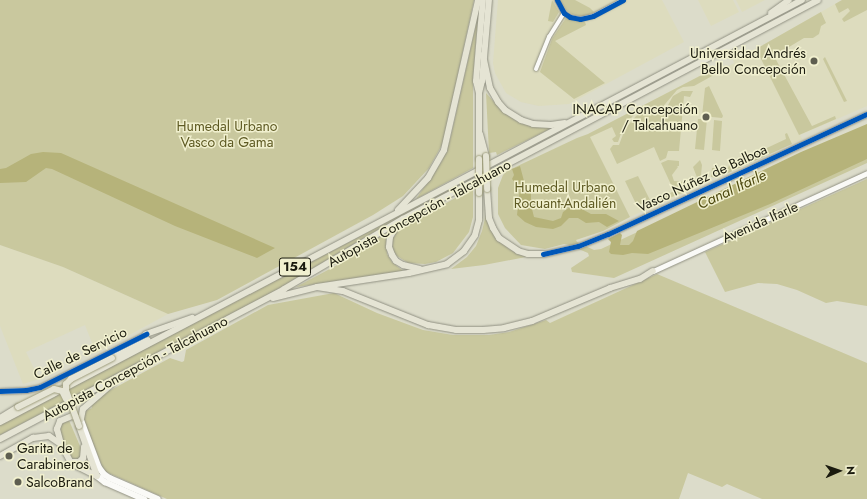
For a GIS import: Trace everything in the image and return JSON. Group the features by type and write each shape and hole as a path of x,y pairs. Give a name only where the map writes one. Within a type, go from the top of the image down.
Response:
{"main road":[{"path":"386,219 402,206 424,184 444,150 478,0"},
{"path":"258,303 317,287 432,269 447,264 456,258 470,243 475,235 479,220 479,93 476,81 483,0"},
{"path":"479,93 482,81 483,55 490,0"},
{"path":"760,22 789,0"},
{"name":"Autopista Concepción - Talcahuano","path":"0,422 802,0"},
{"name":"Autopista Concepción - Talcahuano","path":"0,439 258,303 403,218 818,0"},
{"path":"483,55 488,83 492,93 498,102 510,114 527,122 539,125 558,124 573,121"},
{"path":"479,132 486,156 489,218 493,228 499,238 518,251 528,254 543,254"},
{"path":"403,218 395,227 390,237 389,247 393,257 398,262 408,267 432,269"},
{"path":"317,287 343,291 428,325 456,330 483,330 504,328 532,321 610,288 640,279 653,271"},
{"path":"146,334 205,314"},
{"path":"96,476 66,391 66,384 71,379 144,342 176,330"},
{"path":"128,372 111,384 85,407 81,414 81,419 99,466 104,474 158,499"},
{"path":"0,418 52,389 58,389 64,395 78,426 84,450 84,456 79,462 68,460"},
{"path":"81,419 72,416 60,421 57,429 61,444 68,460 72,464 105,482 144,499"},
{"path":"0,456 35,438 51,436 61,444"}],"street":[{"path":"557,0 564,13 573,18 584,18 623,0"},
{"path":"536,70 549,37 564,13"},
{"name":"Vasco Núñez de Balboa","path":"543,254 578,246 608,234 867,114"},
{"name":"Avenida Ifarle","path":"653,271 867,173"},
{"name":"Calle de Servicio","path":"0,390 26,390 40,387 146,334"}],"shaded area":[{"path":"498,0 662,0 684,42 569,104 539,106 521,102 506,93 495,73 493,63"},
{"path":"698,0 733,0 739,12 711,26"},
{"path":"736,0 765,0 742,12"},
{"name":"INACAP Concepción / Talcahuano","path":"842,0 867,0 867,106 800,135 802,139 717,178 701,175 704,184 630,217 588,134 719,66 721,71 734,63 733,60 767,43"},
{"path":"0,245 63,267 168,314 96,353 85,325 26,352 39,379 23,384 0,326"}],"green space":[{"name":"Humedal Urbano Vasco da Gama","path":"0,0 474,0 443,143 429,168 403,196 373,215 217,300 168,314 63,267 0,245"},
{"path":"552,0 559,12 553,22 548,21"},
{"path":"560,0 575,0 590,8 594,12 583,17 572,14 566,10"},
{"path":"842,0 867,0 867,10 844,22 842,19 850,11 848,8 839,13 835,4"},
{"path":"821,12 826,23 821,26 819,34 813,38 804,38 774,56 812,126 835,116 836,119 799,135 756,49"},
{"path":"478,16 473,80 473,168 416,199 442,161 450,140"},
{"path":"566,18 574,21 585,22 586,25 555,41 605,83 574,99 540,72 552,39"},
{"path":"825,57 847,101 844,102 823,59"},
{"name":"Humedal Urbano Rocuant-Andalién","path":"719,66 721,71 694,86 683,87 677,90 660,110 644,110 636,112 623,128 618,142 614,142 612,139 616,136 612,127 590,137 630,217 603,231 576,240 577,242 594,250 601,249 867,125 867,163 614,278 572,272 571,268 589,256 588,253 564,244 545,249 521,245 505,228 498,214 498,188 503,175 507,171 588,134"},
{"path":"709,86 723,116 722,118 702,116 705,88"},
{"path":"682,91 693,91 690,97 684,96 679,151 668,151 666,158 660,161 654,147 617,164 610,149 613,145 619,145 625,129 636,116 644,112 661,112 667,107 673,96"},
{"path":"486,93 503,112 518,122 531,126 552,128 497,155 496,152 489,153"},
{"path":"698,119 707,119 704,150 695,149"},
{"path":"714,120 722,121 720,151 712,150"},
{"path":"787,133 792,144 717,178 711,177 712,168 728,168 729,165 734,165 734,161 739,161 786,139 785,134"},
{"path":"668,160 679,161 679,166 677,166 678,167 672,175 674,181 695,183 698,180 693,167 700,160 702,165 701,175 704,184 662,201 661,198 674,191 661,163"},
{"path":"475,176 475,178 396,219 273,292 0,435 0,425"},
{"path":"638,176 650,200 637,206 625,181"},
{"path":"867,179 867,306 837,301 826,303 797,290 777,284 758,283 725,292 705,252"},
{"path":"473,188 473,217 469,232 453,253 436,262 425,264 408,263 397,256 393,251 392,239 398,230"},
{"path":"486,214 497,238 509,249 526,257 484,265 451,269 467,257 476,246 482,231"},
{"path":"386,233 387,254 392,262 403,271 296,287 339,264"},
{"path":"657,274 867,363 867,499 762,499 727,484 722,487 688,473 679,499 167,499 104,471 81,413 92,408 91,405 107,392 170,358 182,362 184,361 186,350 268,305 334,293 377,313 423,330 453,335 489,335 509,332 546,320 550,323"},
{"path":"68,418 83,453 78,459 74,459 69,456 59,430 60,424"}],"water":[{"name":"Canal Ifarle","path":"867,124 867,159 770,204 648,254 632,253 623,255 611,254 609,252 611,242 608,239 620,233 622,235 620,245 629,245 633,241 637,231 801,152"},
{"path":"43,152 61,153 275,248 257,258 175,226 52,169 46,168 26,182 0,183 0,169 6,168 31,154"},
{"path":"520,166 524,181 531,192 531,205 534,217 553,221 561,218 563,212 570,207 580,208 591,214 606,214 619,221 607,227 599,222 586,223 578,218 569,218 561,226 553,229 536,227 525,222 517,215 520,188 512,179 514,175 512,169"}],"cycle path":[{"path":"557,0 564,13 570,17 580,19 593,16 623,0"},
{"path":"543,254 578,246 608,234 867,114"},
{"path":"0,391 26,390 40,387 146,334"}],"place":[{"name":"Universidad Andrés Bello Concepción","path":"814,61"},
{"name":"INACAP Concepción / Talcahuano","path":"706,117"},
{"name":"Garita de Carabineros","path":"9,456"},
{"name":"SalcoBrand","path":"18,482"}]}
